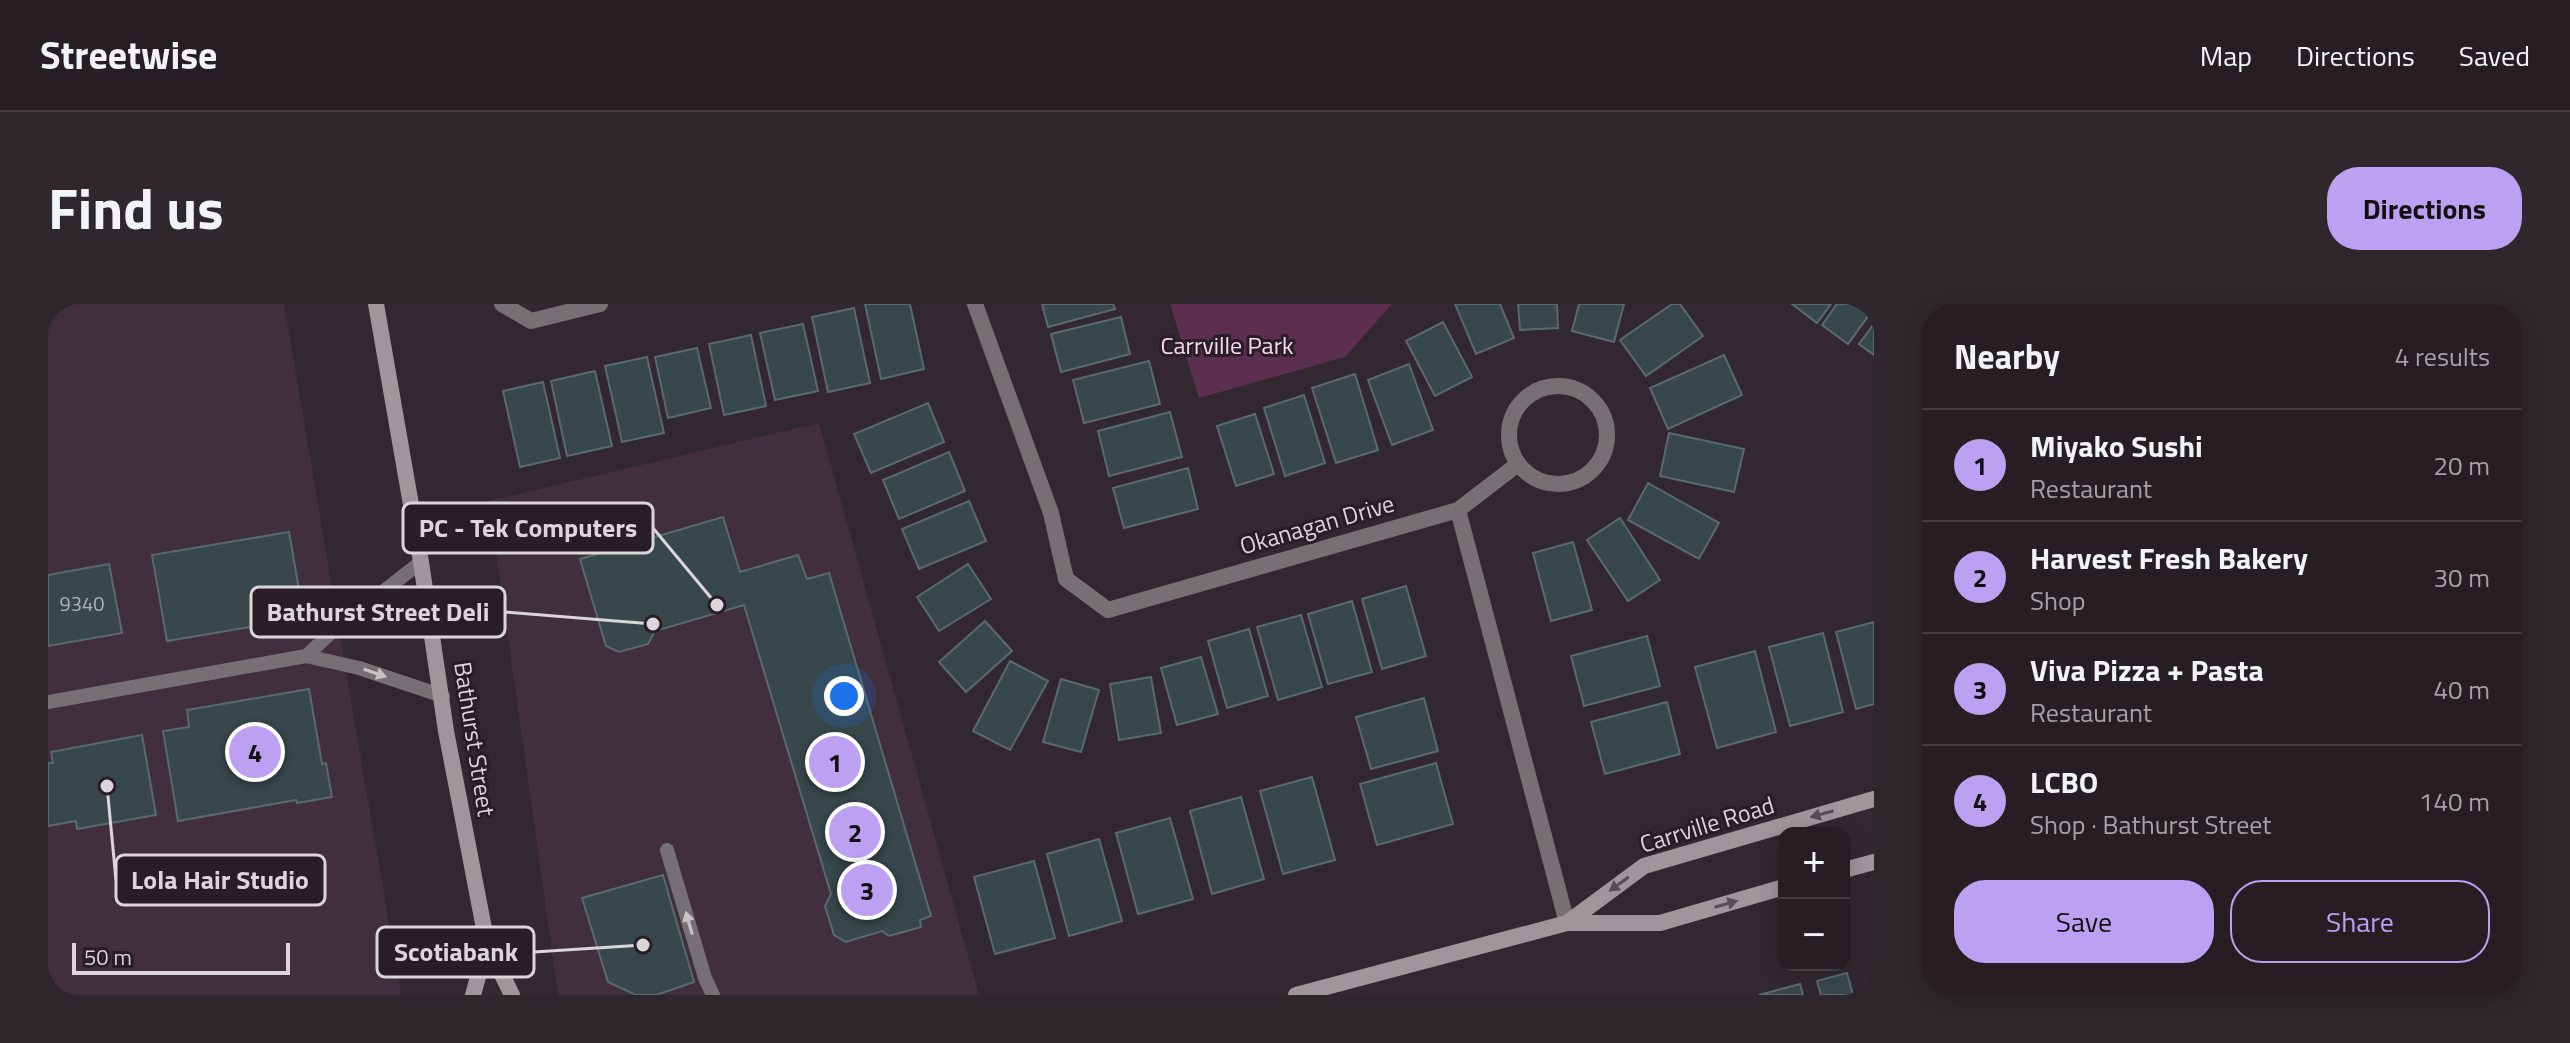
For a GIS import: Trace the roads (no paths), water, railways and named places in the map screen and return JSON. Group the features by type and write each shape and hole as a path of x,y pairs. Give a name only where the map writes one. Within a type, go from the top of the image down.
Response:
{"main road":[{"name":"Bathurst Street","path":"376,304 443,696 446,731 487,944 512,995"},
{"name":"Carrville Road","path":"1567,923 1644,866 1874,799"},
{"path":"1850,868 1874,862"},
{"name":"Carrville Road","path":"1296,995 1567,923 1660,923 1778,889"},
{"name":"Bathurst Street","path":"473,995 487,944"}],"street":[{"path":"502,304 531,321 600,304"},
{"name":"Okanagan Drive","path":"975,304 1051,513 1066,579 1108,610 1458,510"},
{"path":"1560,386 1589,397 1600,409 1606,424 1607,441 1602,457 1592,471 1578,480 1562,484 1545,483 1530,476 1518,464 1511,451 1511,420 1530,395 1544,388 1560,386"},
{"path":"1518,464 1458,510 1567,923"}],"lane":[{"path":"306,656 335,629 421,562"},
{"path":"48,702 306,656 359,668 443,696"},
{"path":"667,850 705,978 713,995"}],"place":[{"name":"PC - Tek Computers","path":"717,605"},
{"name":"Bathurst Street Deli","path":"653,624"},
{"name":"LCBO","path":"255,752"},
{"name":"Miyako Sushi","path":"835,762"},
{"name":"Lola Hair Studio","path":"107,786"},
{"name":"Harvest Fresh Bakery","path":"855,832"},
{"name":"Viva Pizza + Pasta","path":"867,890"},
{"name":"Scotiabank","path":"643,945"}],"park label":[{"name":"Carrville Park","path":"1227,346"}]}
